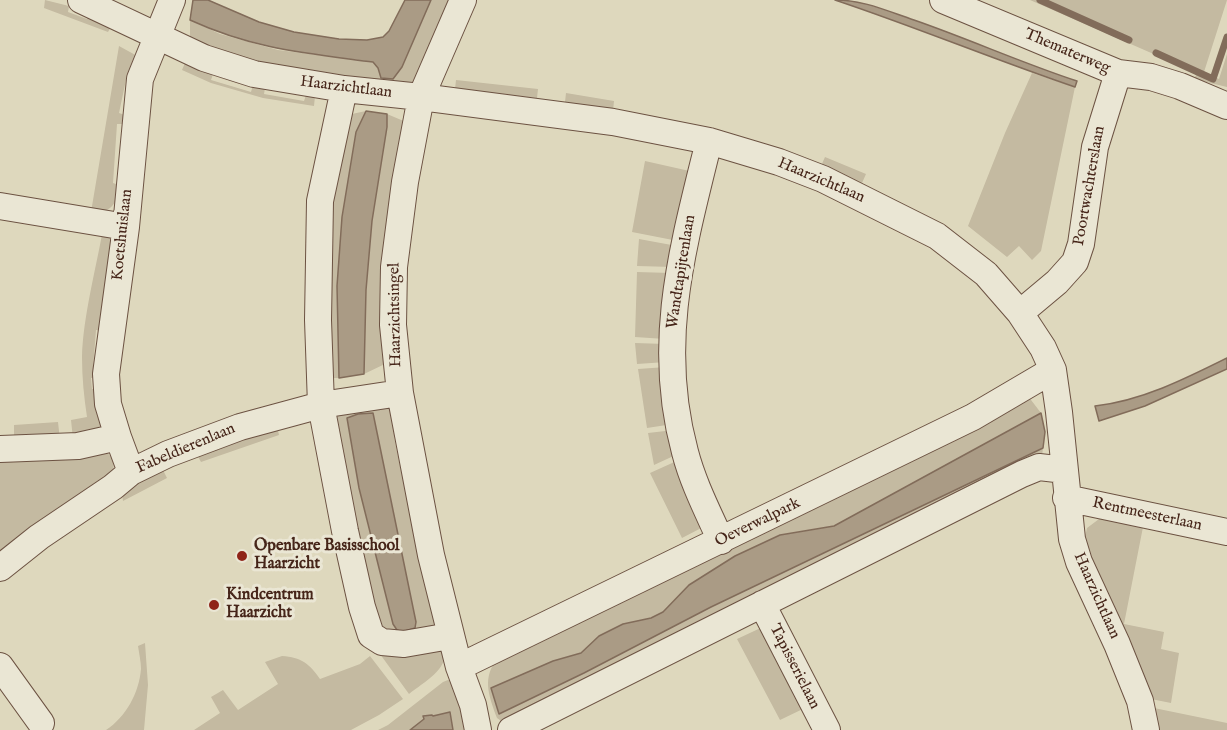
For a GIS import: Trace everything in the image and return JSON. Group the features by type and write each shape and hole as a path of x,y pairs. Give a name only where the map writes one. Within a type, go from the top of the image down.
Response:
{"street":[{"name":"Haarzichtlaan","path":"81,0 165,18 204,58 254,74 344,89 613,122 709,141 779,162 823,179 937,236 986,274 1020,313 1043,348 1053,370 1061,422 1066,498 1072,539 1079,562 1117,644 1140,701 1146,730"},
{"name":"Haarzichtsingel","path":"463,0 421,97 405,182 394,267 393,325 400,393 431,555 450,636 473,705 478,730"},
{"name":"Thematerweg","path":"943,0 1118,73 1151,77 1180,86 1227,106"},
{"name":"Koetshuislaan","path":"131,472 108,404 106,374 126,227 140,79 165,18"},
{"name":"Poortwachterslaan","path":"1020,313 1057,282 1075,262 1081,244 1095,147 1118,73"},
{"path":"344,89 320,201 318,320 321,405 345,531 371,635 382,642 404,644 450,636"},
{"name":"Wandtapijtenlaan","path":"709,141 684,240 676,286 671,366 685,453 701,497 721,541"},
{"path":"0,206 126,227"},
{"name":"Oeverwalpark","path":"459,667 973,417 1053,370"},
{"name":"Fabeldierenlaan","path":"0,568 39,537 113,487 131,472 168,454 240,427 321,405 400,393"},
{"path":"0,450 78,446 118,437"},
{"path":"511,730 1022,474 1039,467 1065,470"},
{"name":"Rentmeesterlaan","path":"1066,498 1227,532"},
{"name":"Tapisserielaan","path":"762,604 827,730"},
{"path":"0,666 40,723"}],"shaded area":[{"path":"45,0 69,6 68,12 87,19 90,13 113,23 108,32 44,8"},
{"path":"193,0 208,0 259,22 294,32 339,39 367,40 383,37 389,31 405,0 431,0 402,67 393,79 381,78 373,62 258,44 213,30 190,20"},
{"path":"431,0 451,0 418,83 349,79 251,63 190,41 190,20 220,34 278,50 373,62 378,68 402,67"},
{"path":"835,0 866,4 935,27 1077,81 1075,87 895,21"},
{"path":"1030,0 1227,0 1204,72 1219,79 1227,54 1227,87 1194,79 1197,73"},
{"path":"119,46 139,57 133,77 127,75 119,113 125,115 123,124 117,124 113,183 119,185 117,197 108,209 91,212"},
{"path":"185,63 213,74 211,80 251,92 253,85 265,88 264,94 304,101 306,95 315,96 314,106 263,98 211,83 182,70"},
{"path":"1032,73 1075,87 1041,251 1032,260 1019,246 1007,257 968,226"},
{"path":"456,80 538,89 537,98 455,89"},
{"path":"566,93 614,101 613,111 565,102"},
{"path":"366,111 356,132 342,217 337,286 339,378 330,378 327,208 347,115"},
{"path":"366,111 387,114 387,127 372,221 366,290 364,374 339,378 337,286 342,217 356,132"},
{"path":"387,114 406,122 387,363 364,374 366,290 372,221 387,127"},
{"path":"825,157 866,174 862,183 821,166"},
{"path":"645,161 694,172 678,241 632,232"},
{"path":"103,229 114,238 102,331 96,330 93,368 99,369 100,377 91,378 92,389 100,389 104,423 101,429 73,439 71,420 87,417 82,372 83,342 87,309"},
{"path":"639,239 677,246 673,267 637,266"},
{"path":"637,272 671,273 665,339 635,337"},
{"path":"635,343 665,344 666,362 637,364"},
{"path":"1227,358 1227,369 1145,406 1099,421 1095,406 1146,394"},
{"path":"666,367 673,424 647,428 638,369"},
{"path":"1028,396 1041,413 834,526 780,535 689,585 663,612 651,618 623,624 599,636 581,653 553,661 492,688 499,714 711,607 1043,448 1042,456 504,723 497,718 488,690 489,676 495,662"},
{"path":"390,401 395,442 413,529 438,625 432,636 377,631 330,412","holes":["373,413 416,622 369,530 347,419 358,414"]},
{"path":"373,413 416,622 415,628 402,632 397,630 393,624 359,488 347,418 358,414"},
{"path":"1041,413 1045,432 1043,448 711,607 499,714 491,688 553,661 581,653 599,636 623,624 651,618 663,612 689,585 735,556 780,535 834,526"},
{"path":"58,422 60,440 44,441 44,434 23,435 14,442 14,425"},
{"path":"277,426 279,435 201,462 196,453"},
{"path":"674,430 680,453 654,465 648,433"},
{"path":"103,450 113,460 112,474 0,557 0,457"},
{"path":"681,459 707,525 682,538 650,473"},
{"path":"162,468 167,478 123,501 123,495 130,485"},
{"path":"1099,519 1143,527 1124,624 1164,632 1161,649 1179,653 1171,703 1151,699 1087,551 1085,537 1087,528"},
{"path":"767,625 809,706 780,720 737,639"},
{"path":"145,643 148,685 144,730 106,730 120,718 138,687 141,669 138,646"},
{"path":"372,643 446,648 443,663 439,669 409,694"},
{"path":"282,656 304,662 320,679 360,664 370,656 403,699 351,730 194,730 220,713 211,697 223,690 238,710 278,684 265,662"},
{"path":"448,680 453,680 466,730 453,730 449,712 423,717 424,719 410,730 378,730 388,725"},
{"path":"1154,708 1227,723 1227,730 1158,730"},
{"path":"450,712 453,730 410,730 424,719 423,716"}],"waterway":[{"path":"1040,0 1129,40"},
{"path":"1156,53 1213,79 1227,37"}],"place":[{"name":"Openbare Basisschool Haarzicht","path":"242,556"},
{"name":"Kindcentrum Haarzicht","path":"214,605"}]}
